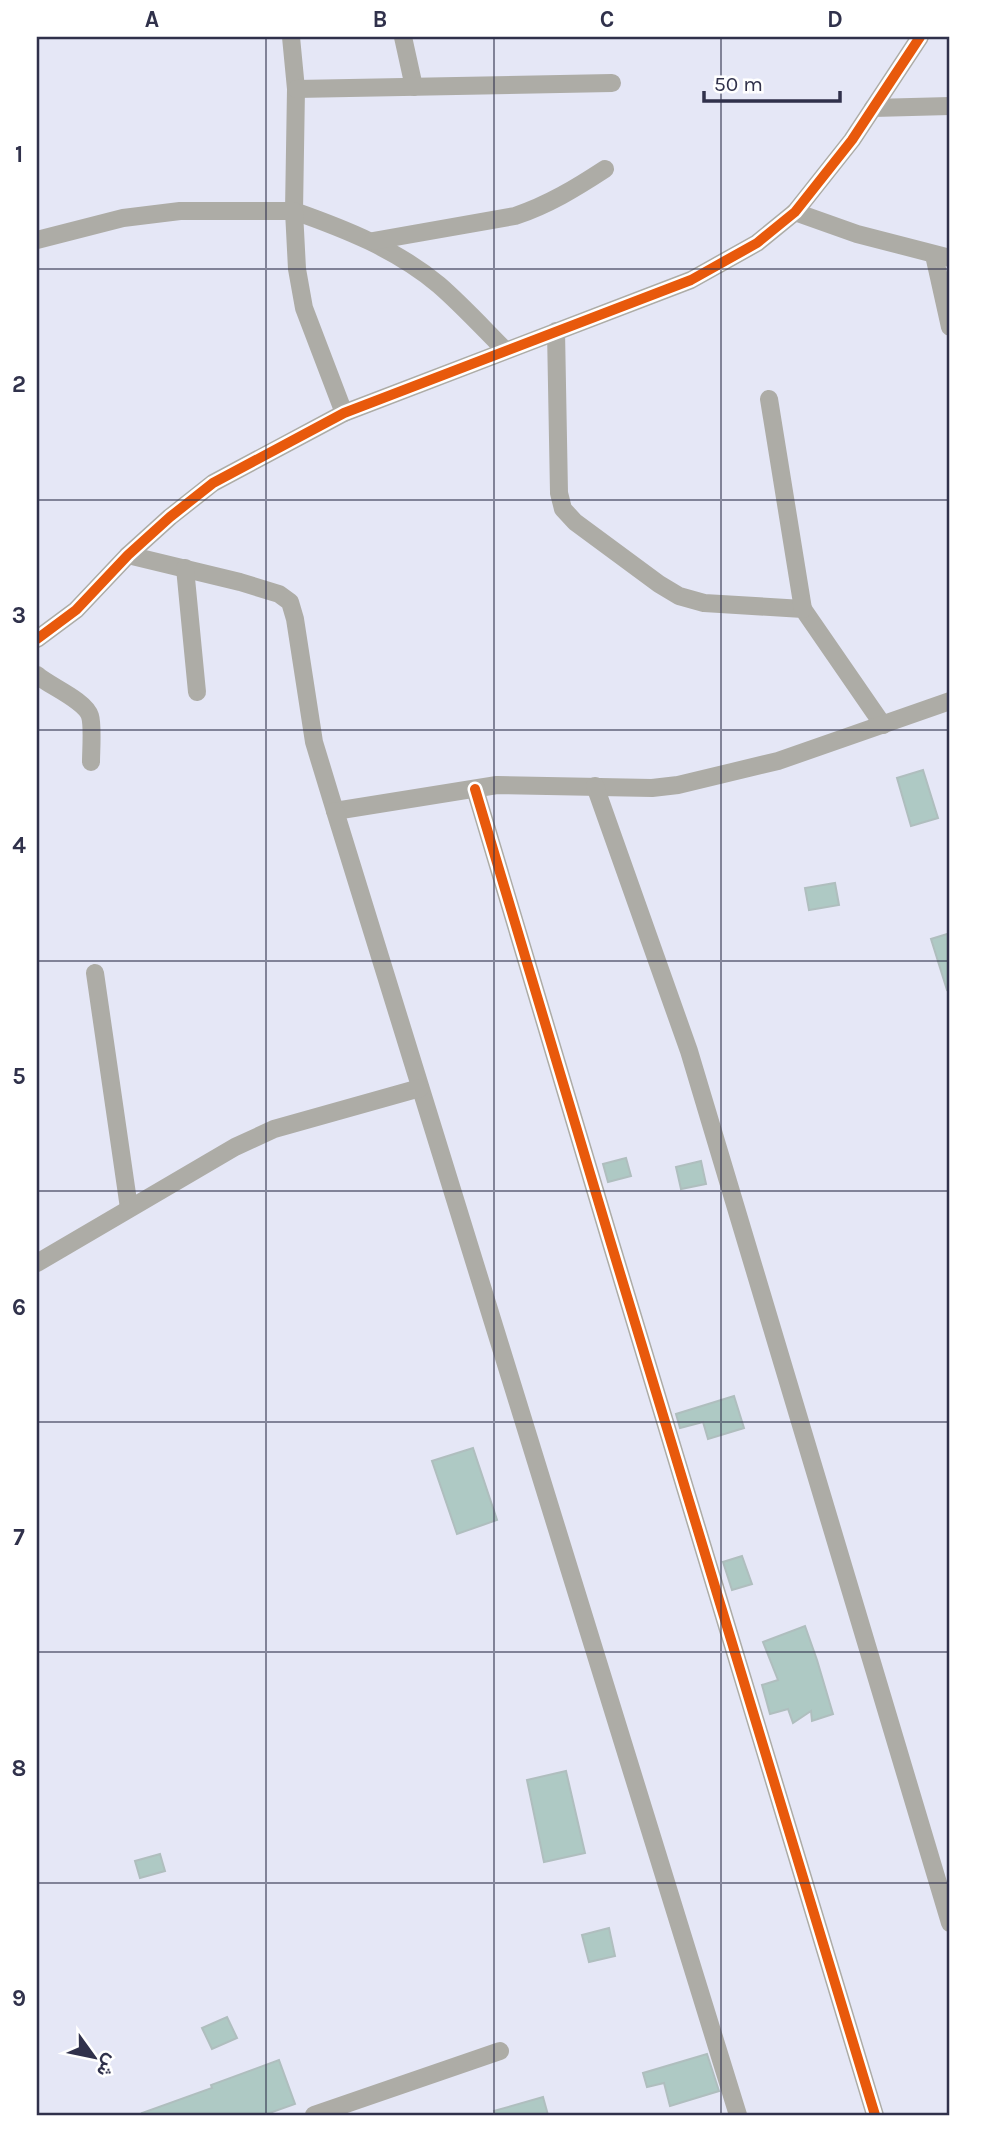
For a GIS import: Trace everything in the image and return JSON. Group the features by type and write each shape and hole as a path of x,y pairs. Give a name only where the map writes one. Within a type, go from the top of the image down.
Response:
{"street":[{"path":"291,37 296,89 294,211 297,269 304,308 344,413"},
{"path":"403,37 414,87"},
{"path":"37,639 76,610 128,555 213,483 344,413 691,280 757,243 795,212 852,140 920,37"},
{"path":"296,89 612,83"},
{"path":"873,108 950,106"},
{"path":"373,241 515,216 537,209 605,169"},
{"path":"37,240 123,218 180,211 294,211 373,241 438,284 505,350"},
{"path":"795,212 857,234 942,257 950,327"},
{"path":"556,331 559,493 564,509 575,522 679,596 704,603 803,609"},
{"path":"769,398 803,609 883,725"},
{"path":"128,555 240,582 279,594 289,602 295,618 314,742 738,2115"},
{"path":"185,568 197,692"},
{"path":"37,675 74,699 90,716 91,762"},
{"path":"335,811 497,785 652,788 678,785 778,761 950,701"},
{"path":"595,786 689,1051 950,1923"},
{"path":"475,789 562,1084 876,2115"},
{"path":"95,972 129,1208"},
{"path":"37,1263 235,1147 274,1129 419,1088"},
{"path":"314,2115 500,2050"}],"building":[{"path":"923,770 938,818 911,826 897,778"},
{"path":"835,883 839,905 809,910 805,888"},
{"path":"950,933 950,989 947,990 931,939"},
{"path":"626,1158 631,1176 608,1182 603,1164"},
{"path":"701,1161 706,1184 681,1189 676,1167"},
{"path":"734,1396 744,1428 708,1439 703,1422 680,1428 676,1414"},
{"path":"473,1448 497,1520 457,1534 432,1461"},
{"path":"742,1556 752,1584 732,1590 723,1562"},
{"path":"805,1626 833,1714 812,1721 811,1711 793,1723 788,1709 770,1714 762,1685 778,1680 763,1642"},
{"path":"566,1771 585,1853 544,1862 527,1780"},
{"path":"160,1854 165,1871 140,1878 135,1861"},
{"path":"609,1928 615,1956 589,1962 582,1935"},
{"path":"227,2017 237,2038 212,2049 202,2028"},
{"path":"707,2054 719,2091 670,2106 664,2083 647,2087 643,2073"},
{"path":"279,2060 295,2104 264,2115 142,2113 212,2088 211,2085"},
{"path":"543,2097 548,2115 495,2115 494,2111"}],"cycle path":[{"path":"37,639 76,610 128,555 213,483 344,413 691,280 757,243 795,212 852,140 920,37"},
{"path":"475,789 875,2115"}]}
